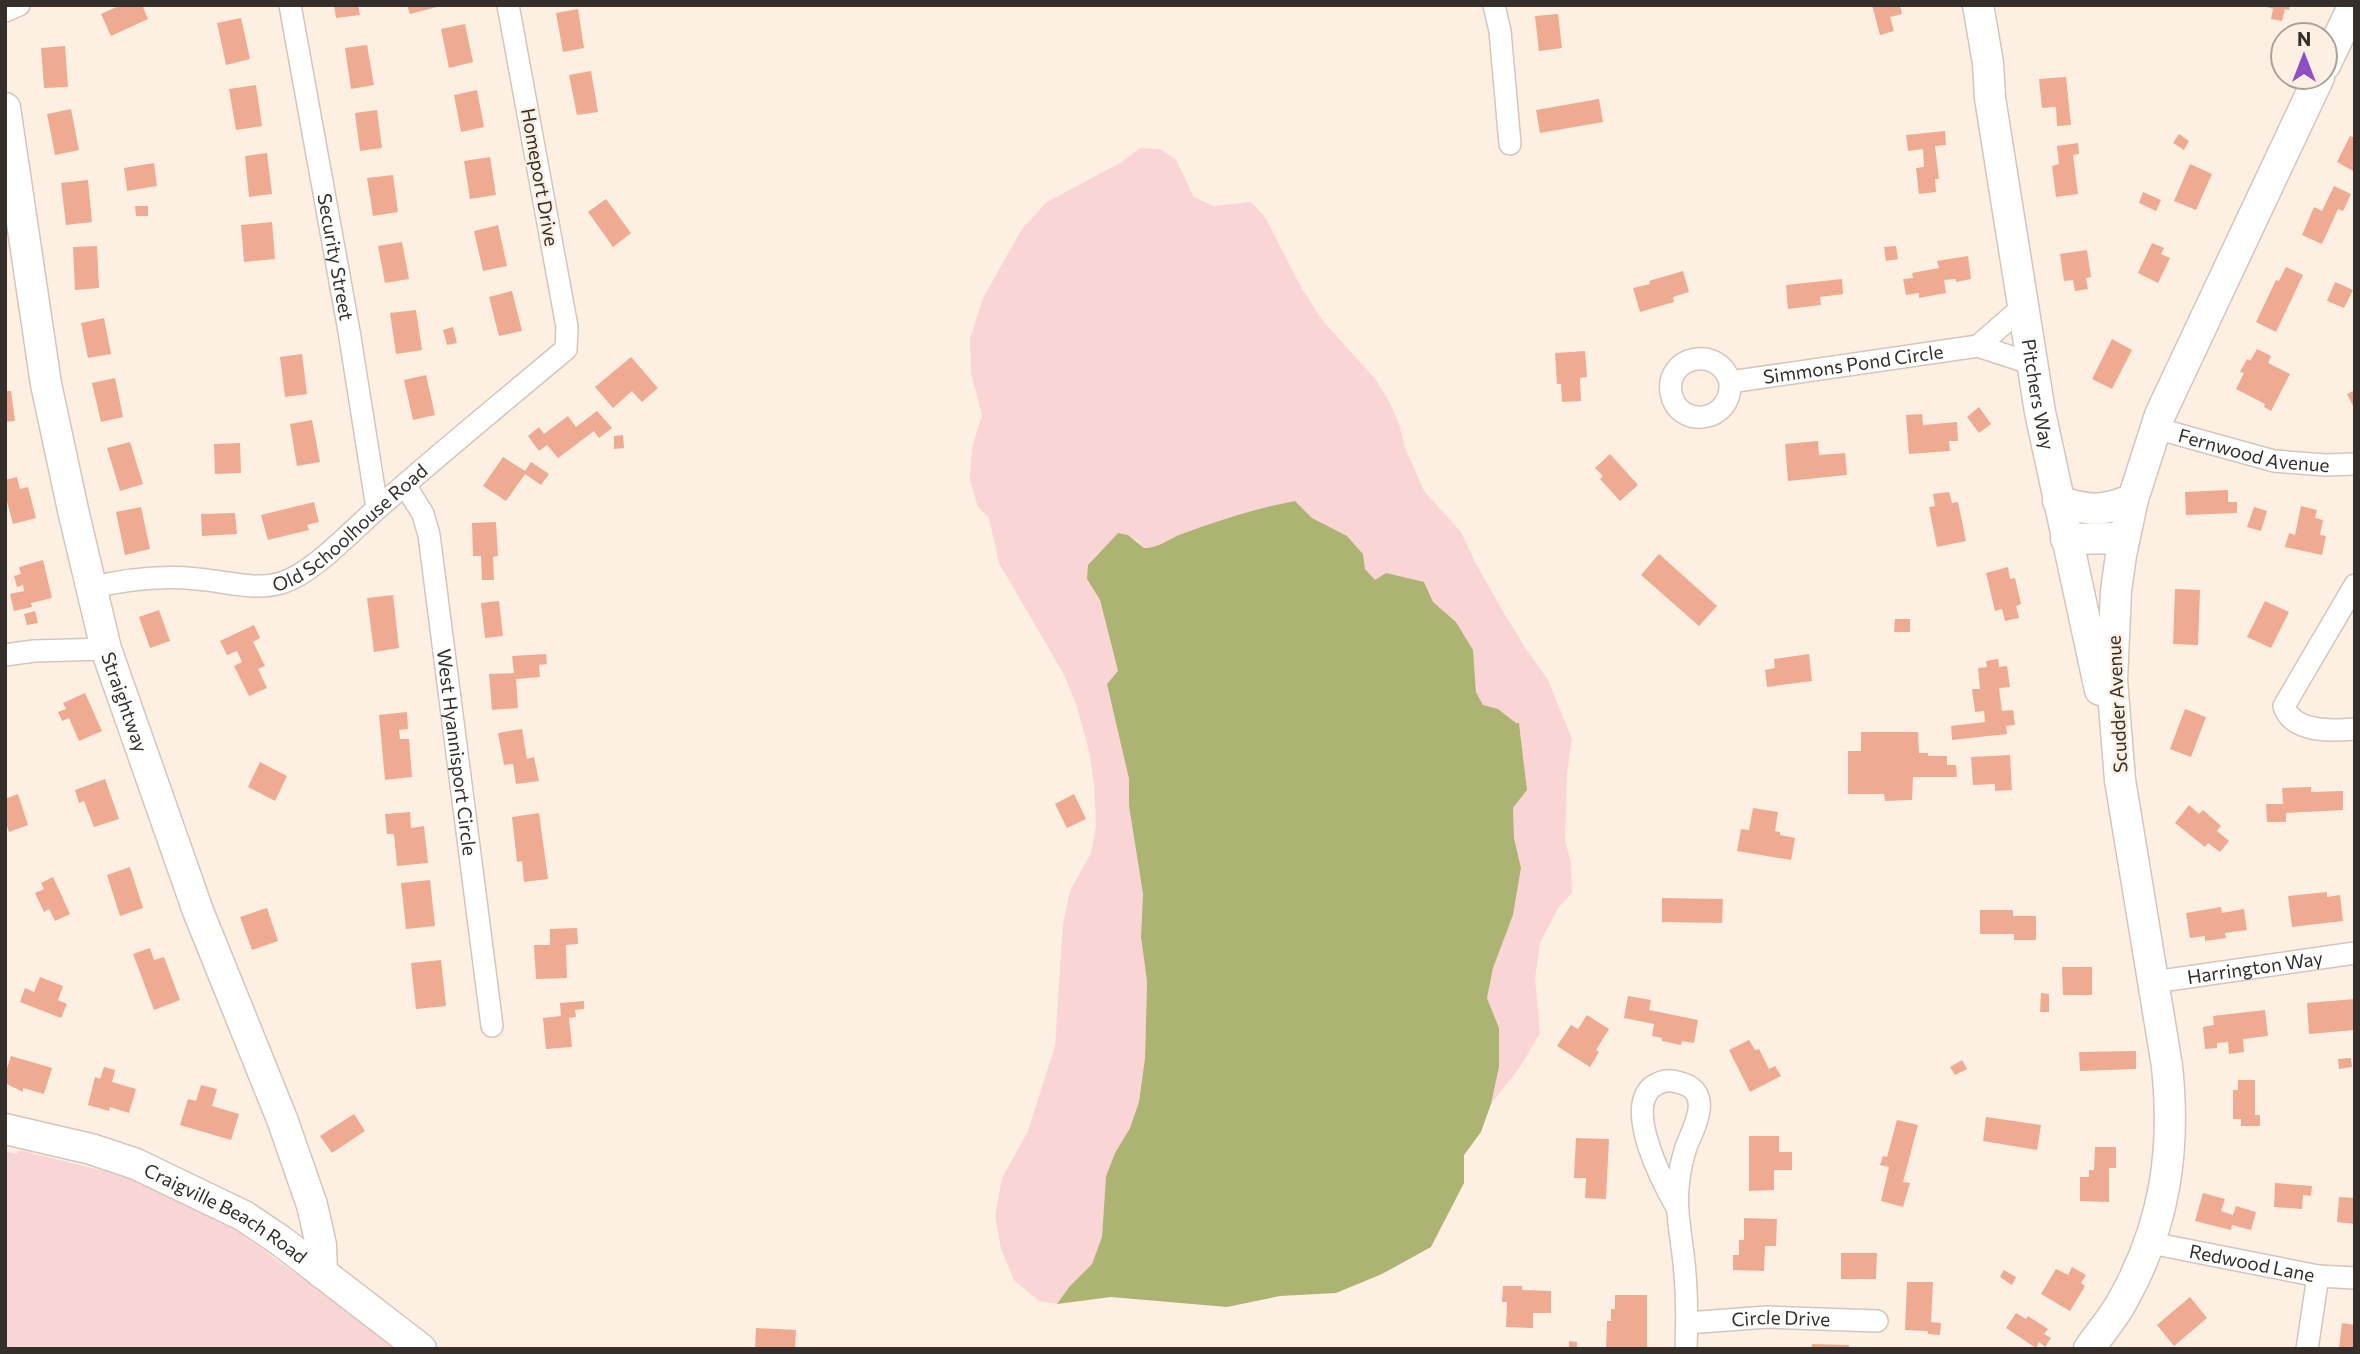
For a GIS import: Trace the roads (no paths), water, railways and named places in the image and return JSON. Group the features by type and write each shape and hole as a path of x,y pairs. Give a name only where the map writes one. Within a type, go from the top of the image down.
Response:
{"main road":[{"name":"Pitchers Way","path":"1978,5 1988,63 1990,98 2058,501 2120,780"},
{"path":"2339,36 2354,5"},
{"name":"Scudder Avenue","path":"2089,1349 2123,1302 2151,1243 2165,1192 2171,1136 2171,1104 2154,982 2120,780 2112,680 2116,591 2124,538 2155,428 2312,91"},
{"name":"Straightway","path":"5,108 46,384 106,649 198,911 282,1119 312,1205 321,1245 322,1273"},
{"path":"2058,501 2100,510 2133,499"},
{"path":"2066,539 2124,538"},
{"name":"Craigville Beach Road","path":"5,1129 91,1149 136,1164 244,1216 421,1349"}],"street":[{"path":"5,11 19,5"},
{"name":"Security Street","path":"290,5 349,331 377,508"},
{"name":"Homeport Drive","path":"508,5 567,327 566,349"},
{"path":"1494,5 1500,31 1510,144"},
{"path":"1978,346 2024,306"},
{"name":"Simmons Pond Circle","path":"1730,383 1978,346 2033,364"},
{"name":"Old Schoolhouse Road","path":"91,588 121,580 144,578 199,579 249,586 282,583 293,578 332,551 377,508 566,349"},
{"name":"Fernwood Avenue","path":"2155,428 2274,461 2325,465 2355,464"},
{"name":"West Hyannisport Circle","path":"405,485 423,514 429,534 492,1026"},
{"path":"2355,585 2284,705 2289,718 2300,725 2334,731 2355,729"},
{"path":"5,655 34,651 106,649"},
{"name":"Harrington Way","path":"2154,982 2355,953"},
{"path":"1676,1206 1658,1170 1641,1111 1646,1094 1655,1085 1667,1081 1679,1082 1690,1088 1698,1098 1700,1111 1682,1162 1676,1206 1685,1275 1686,1349"},
{"name":"Redwood Lane","path":"2151,1243 2318,1276 2355,1278"},
{"path":"2307,1349 2318,1276"},
{"name":"Circle Drive","path":"1687,1323 1767,1317 1877,1321"}]}
